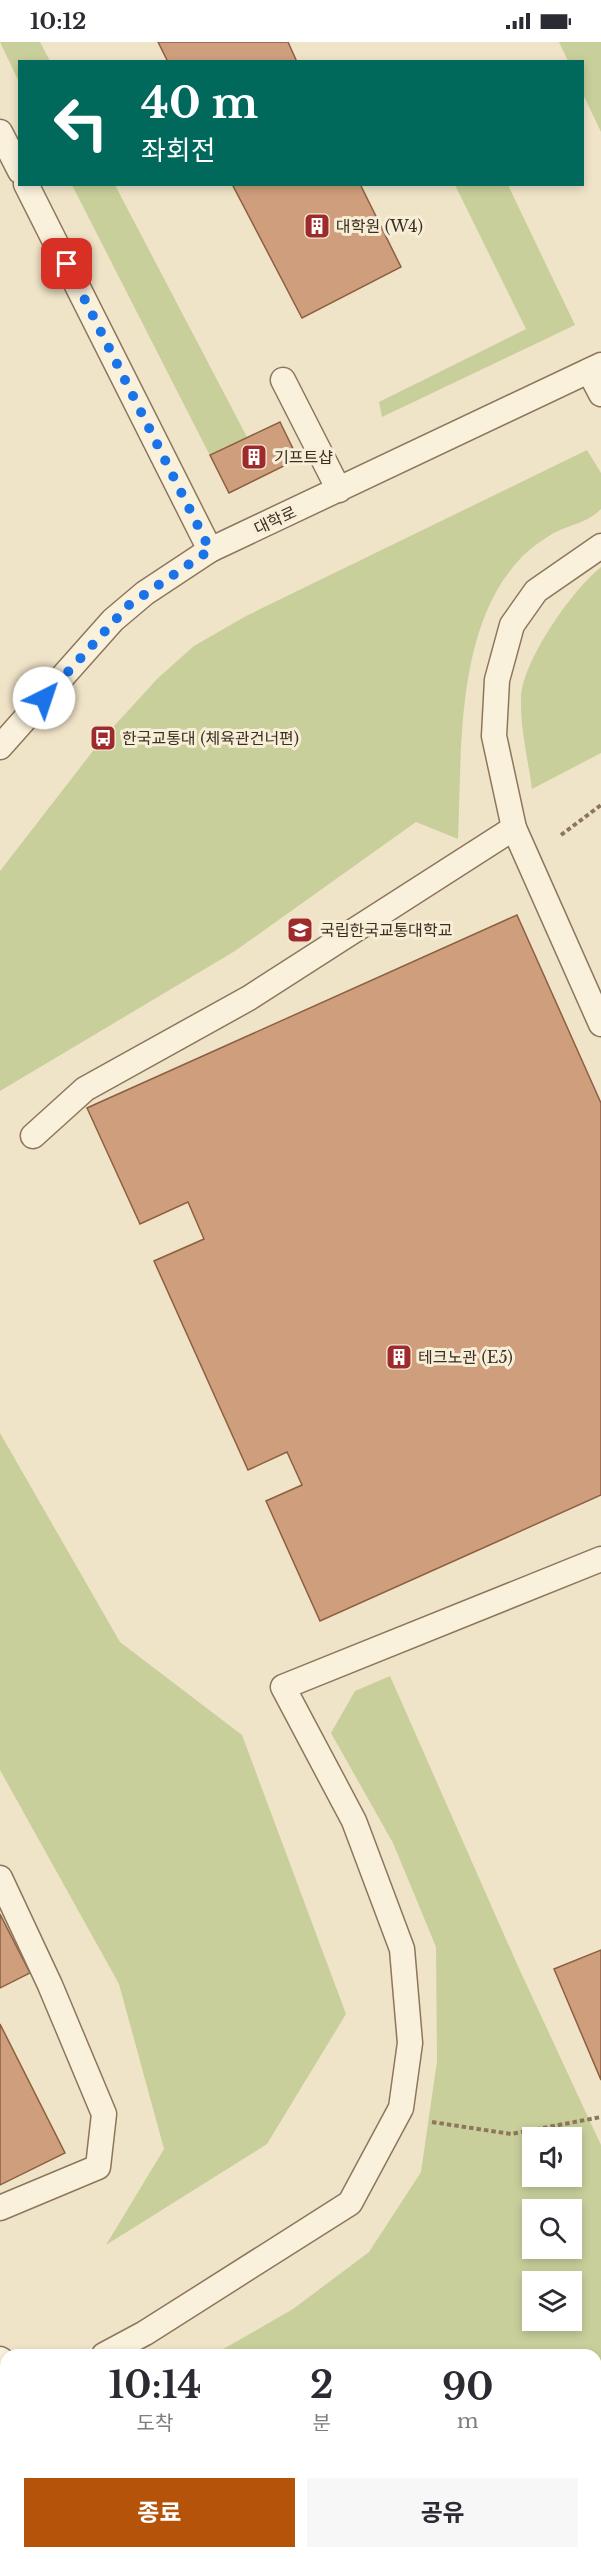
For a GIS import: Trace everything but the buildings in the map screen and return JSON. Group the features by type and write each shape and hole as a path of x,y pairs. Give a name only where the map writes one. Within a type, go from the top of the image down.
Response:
{"lane":[{"path":"0,132 18,167"},
{"path":"27,186 210,550"},
{"path":"595,368 601,394"},
{"name":"대학로","path":"0,747 113,620 145,594 210,550 595,368"},
{"path":"283,380 339,490"},
{"path":"601,546 536,591 512,625 497,680 494,736 514,828 601,1024"},
{"path":"33,1136 85,1089 249,998 514,828"},
{"path":"115,2349 145,2333 350,2203 401,2108 410,2043 402,1949 354,1821 283,1687 601,1559"},
{"path":"0,1878 50,1985 104,2114 98,2167 0,2208"}],"path":[{"path":"561,835 601,805"},
{"path":"429,2121 511,2134 601,2117"}],"green space":[{"path":"0,42 40,42 49,60 18,60 18,80"},
{"path":"559,42 601,42 601,132 584,96 584,60 568,60"},
{"path":"73,186 116,186 247,437 280,422 298,459 229,493"},
{"path":"455,186 508,186 575,325 382,417 379,402 526,329"},
{"path":"587,450 601,473 601,509 584,521 552,534 523,556 499,587 483,619 466,692 462,730 458,839 416,822 235,951 0,1091 0,871 103,738 158,678 194,646 246,616"},
{"path":"601,567 601,753 532,789 522,721 521,698 524,683 539,646 551,627 577,592"},
{"path":"0,1433 120,1642 242,1735 346,2014 267,2144 106,2245 164,2149 119,1984 0,1770"},
{"path":"390,1676 517,1964 601,2145 601,2349 223,2349 293,2309 369,2252 421,2172 437,2061 436,1947 393,1843 331,1733 355,1691"}],"place":[{"name":"대학원 (W4)","path":"317,226"},
{"name":"기프트샵","path":"254,457"},
{"name":"한국교통대 (체육관건너편)","path":"103,738"},
{"name":"국립한국교통대학교","path":"300,930"},
{"name":"테크노관 (E5)","path":"399,1357"}],"route":[{"path":"44,698 129,605 210,550 67,264"}]}
